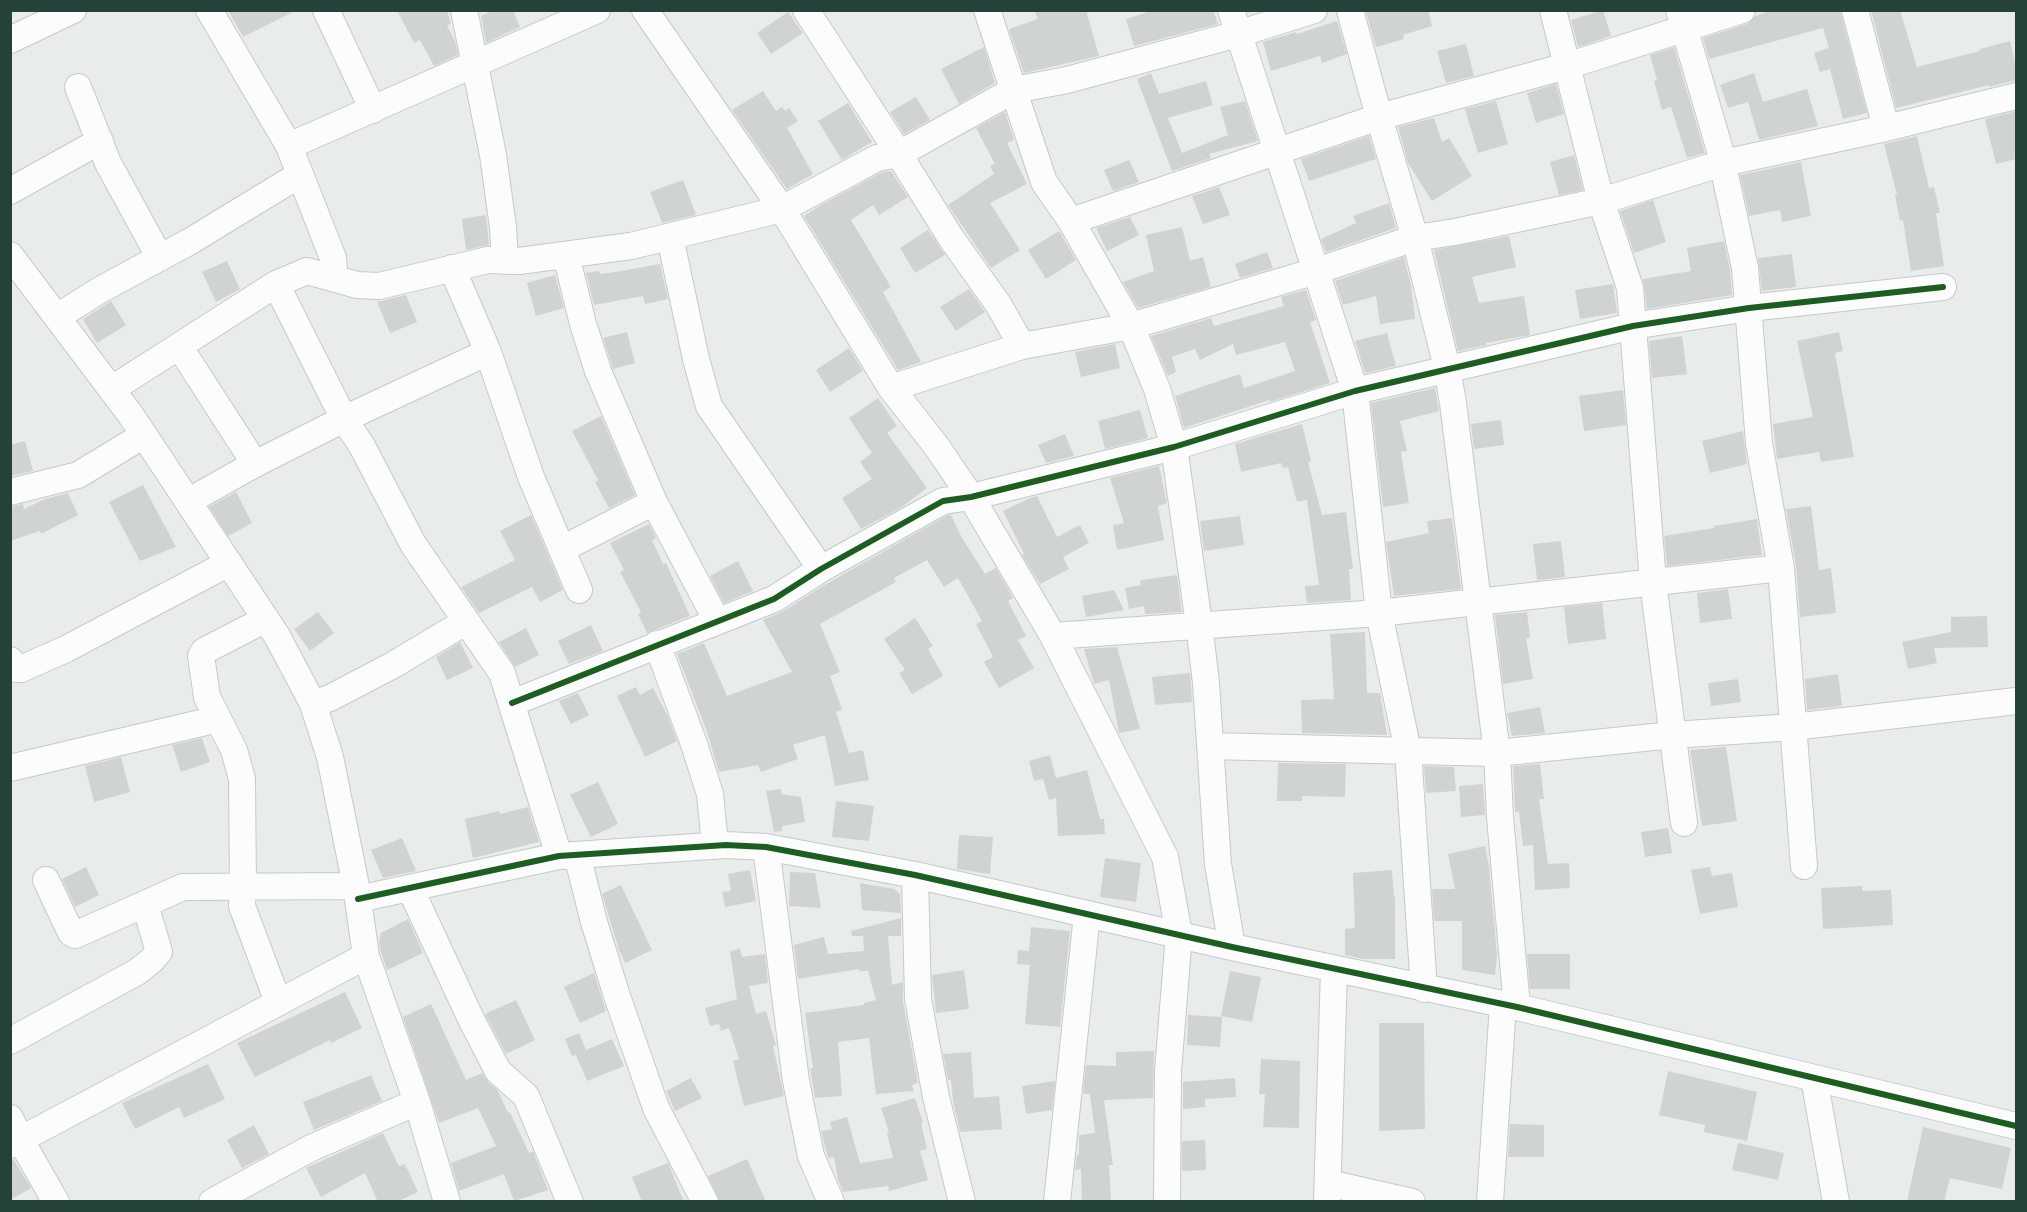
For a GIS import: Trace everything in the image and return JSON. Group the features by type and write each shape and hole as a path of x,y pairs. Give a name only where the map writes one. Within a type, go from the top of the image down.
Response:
{"street":[{"path":"10,40 73,10"},
{"path":"209,10 289,146 333,258 335,279"},
{"path":"326,10 373,110"},
{"path":"464,10 493,155 503,227 505,261"},
{"path":"289,146 597,10"},
{"path":"645,10 782,209 891,388 937,447 971,497 1053,636 1165,857 1179,934 1168,1071 1167,1202"},
{"path":"806,10 951,237 998,304 1022,346"},
{"path":"987,10 1044,182 1071,221 1131,326 1157,389 1174,447 1199,624 1218,864 1232,947"},
{"path":"112,389 276,284 307,271 357,285 379,286 488,260 519,261 632,246 782,209 878,158 899,154 1014,90 1067,80 1235,22 1314,10"},
{"path":"1350,10 1415,238 1447,368 1497,753 1510,1006 1490,1202"},
{"path":"1553,10 1601,201 1629,288 1653,582 1684,823"},
{"path":"1071,221 1379,117 1567,66 1681,19 1742,10"},
{"path":"1855,10 1886,128"},
{"path":"1681,19 1723,163 1745,268 1759,443 1781,568 1804,866"},
{"path":"1235,22 1355,391 1379,613 1407,751 1424,989"},
{"path":"78,87 108,163 160,258"},
{"path":"891,388 1022,346 1131,326 1316,271 1415,238 1455,232 1601,201 1723,163 1886,128 2016,96"},
{"path":"10,191 100,141"},
{"path":"57,317 100,290 189,242 299,175"},
{"path":"670,237 696,359 709,406 821,569"},
{"path":"10,255 112,389 189,501 266,619 313,704 330,757 357,892 366,956 417,1102 447,1202"},
{"path":"566,255 583,324 598,371 654,501 717,621"},
{"path":"452,268 488,352 531,477 579,590"},
{"path":"276,284 344,419 362,446 413,544 502,673 594,922 656,1108 705,1202"},
{"path":"512,703 774,599 821,569 944,501 971,497 1174,447 1355,391 1633,326 1749,308 1943,287"},
{"path":"179,346 255,464"},
{"path":"189,501 255,464 344,419 488,352"},
{"path":"10,492 78,475 144,435"},
{"path":"562,549 654,501"},
{"path":"10,660 16,669 21,669 66,649 229,563"},
{"path":"1053,636 1379,613 1781,568"},
{"path":"266,619 204,651 201,656 207,697 234,750 242,779 242,906 278,1002"},
{"path":"313,704 330,698 393,665 465,622"},
{"path":"657,645 694,744 710,795 714,845"},
{"path":"1210,746 1497,753 1673,735 1793,727 2016,701"},
{"path":"10,768 218,719"},
{"path":"46,880 71,933 75,935 183,887 243,886 357,892 410,888 568,856 714,845 766,847 915,875 1232,947 1510,1006 2016,1126"},
{"path":"766,847 796,1081 812,1155 831,1202"},
{"path":"915,875 918,999 936,1096 962,1202"},
{"path":"410,888 498,1071 526,1096 570,1202"},
{"path":"10,1041 137,972 152,960 159,952 144,904"},
{"path":"1057,1202 1087,914"},
{"path":"56,1202 14,1134 366,956"},
{"path":"1334,969 1328,1192 1412,1202"},
{"path":"1814,1078 1836,1202"},
{"path":"212,1202 311,1148 417,1102"}],"building":[{"path":"228,10 297,10 243,37"},
{"path":"397,10 447,10 451,23 447,26 455,41 458,55 434,66 420,40 414,43"},
{"path":"494,10 513,10 520,27 486,43 481,16"},
{"path":"1034,10 1086,10 1099,56 1024,73 1009,29 1038,19"},
{"path":"1154,10 1213,10 1218,24 1134,46 1126,19"},
{"path":"1372,10 1428,10 1432,26 1403,35 1404,39 1376,47 1366,12"},
{"path":"1603,10 1611,36 1578,47 1571,20"},
{"path":"1773,10 1840,10 1867,113 1843,119 1830,69 1820,72 1814,53 1829,48 1823,28 1709,59 1703,38 1747,24 1755,16"},
{"path":"1871,10 1900,10 1917,67 2010,41 2016,67 2016,80 1896,108"},
{"path":"788,12 803,33 771,54 757,33"},
{"path":"1337,21 1347,54 1322,63 1320,56 1271,71 1263,42"},
{"path":"1466,44 1474,76 1446,83 1437,51"},
{"path":"984,47 995,83 959,104 941,69"},
{"path":"1674,47 1705,153 1687,158 1671,107 1662,110 1650,55"},
{"path":"1151,73 1159,94 1206,81 1213,105 1168,118 1182,153 1228,135 1220,107 1245,101 1258,141 1209,154 1211,158 1172,171 1137,79"},
{"path":"1754,73 1763,102 1807,89 1818,126 1759,140 1748,102 1728,108 1720,85"},
{"path":"1556,84 1564,114 1536,123 1527,93"},
{"path":"763,91 776,111 782,107 785,111 789,108 798,121 787,128 813,174 787,189 732,110"},
{"path":"916,97 930,120 904,134 890,112"},
{"path":"1496,101 1508,144 1478,153 1465,109"},
{"path":"848,103 872,142 842,160 818,121"},
{"path":"2016,111 2016,159 1996,164 1985,119"},
{"path":"1005,112 1014,140 1007,143 1027,184 990,203 1020,250 991,268 948,205 994,174 990,166 995,164 976,128"},
{"path":"1434,118 1442,142 1449,138 1472,176 1432,201 1408,163 1398,127"},
{"path":"1369,136 1376,159 1309,181 1301,159"},
{"path":"1917,136 1929,188 1934,187 1940,213 1936,213 1944,266 1911,271 1903,220 1900,221 1895,195 1897,195 1884,144"},
{"path":"1574,155 1583,190 1559,195 1550,162"},
{"path":"1129,160 1139,182 1113,191 1104,170"},
{"path":"1801,162 1811,216 1782,222 1780,210 1749,216 1740,175"},
{"path":"891,171 908,197 879,215 873,205 851,220 891,287 883,292 921,362 898,370 804,216 882,172"},
{"path":"683,180 696,215 662,223 650,192"},
{"path":"1219,187 1230,215 1203,224 1192,196"},
{"path":"1653,200 1666,242 1634,253 1620,211"},
{"path":"1389,203 1396,228 1326,252 1321,239 1356,223 1353,216"},
{"path":"486,215 489,245 466,250 462,219"},
{"path":"1130,217 1139,235 1107,251 1096,228"},
{"path":"1182,227 1190,261 1203,257 1211,287 1138,308 1123,282 1154,271 1146,235"},
{"path":"928,230 945,255 915,273 900,248"},
{"path":"1059,231 1076,260 1046,279 1028,250"},
{"path":"1509,236 1516,267 1472,277 1479,303 1524,296 1530,335 1458,351 1434,250"},
{"path":"1724,241 1732,295 1647,309 1643,279 1691,271 1687,248"},
{"path":"1267,252 1273,268 1240,278 1235,264"},
{"path":"1792,254 1796,287 1762,291 1758,258"},
{"path":"1404,257 1411,285 1415,319 1380,324 1376,296 1343,305 1335,281"},
{"path":"227,261 240,289 216,302 202,272"},
{"path":"660,264 668,299 645,304 643,296 594,305 586,273 598,271 601,274"},
{"path":"555,275 564,308 536,316 527,283"},
{"path":"1613,284 1617,313 1580,319 1575,290"},
{"path":"969,289 985,312 956,331 940,307"},
{"path":"1306,290 1316,320 1310,322 1330,383 1184,428 1175,396 1240,374 1244,388 1295,371 1285,342 1236,355 1233,344 1200,360 1195,349 1172,357 1176,372 1168,376 1151,336 1211,318 1214,326 1284,306 1281,297"},
{"path":"406,295 417,322 390,333 377,302"},
{"path":"111,301 126,325 97,343 83,319"},
{"path":"627,332 635,363 613,369 603,338"},
{"path":"1839,332 1843,351 1835,353 1854,457 1821,462 1819,452 1777,459 1773,424 1813,417 1797,341"},
{"path":"1387,333 1396,366 1365,373 1355,341"},
{"path":"1682,336 1687,374 1652,378 1649,341"},
{"path":"1115,344 1120,368 1081,377 1075,352"},
{"path":"849,348 863,371 830,392 816,370"},
{"path":"1435,388 1439,411 1400,421 1407,451 1401,452 1409,503 1383,507 1371,403"},
{"path":"1623,390 1626,425 1584,431 1579,396"},
{"path":"878,398 897,426 887,433 927,488 902,507 861,529 842,498 872,479 860,462 872,453 849,418"},
{"path":"1140,410 1148,438 1105,449 1098,421"},
{"path":"601,416 635,495 609,508 595,482 598,480 572,431"},
{"path":"1501,420 1504,445 1474,449 1471,424"},
{"path":"1302,424 1311,461 1308,462 1322,515 1346,512 1353,569 1349,569 1351,600 1307,603 1305,586 1319,585 1307,500 1297,502 1288,467 1283,468 1281,463 1241,472 1235,444"},
{"path":"1743,431 1747,464 1710,473 1702,441"},
{"path":"1065,434 1074,456 1046,463 1038,445"},
{"path":"25,441 33,471 10,476 10,445"},
{"path":"1159,466 1167,503 1158,506 1164,540 1117,550 1113,525 1124,523 1110,478"},
{"path":"143,485 176,547 140,561 109,502"},
{"path":"236,492 252,523 228,536 209,507"},
{"path":"68,493 78,515 41,534 40,531 10,541 10,507 23,504 24,509 45,499"},
{"path":"1037,496 1057,537 1080,525 1089,543 1063,557 1069,569 1040,584 1022,555 1024,554 1003,511"},
{"path":"1811,506 1819,570 1831,568 1836,613 1800,617 1796,566 1786,509"},
{"path":"531,515 563,590 540,602 532,587 479,613 461,587 515,560 500,531"},
{"path":"951,515 962,538 985,574 996,568 1013,598 1008,601 1026,636 1018,640 1034,668 999,688 984,662 993,657 976,624 982,621 958,578 944,587 927,560 894,578 896,582 820,624 840,672 830,676 842,710 836,712 849,753 863,750 869,780 835,786 825,735 793,745 798,759 761,772 758,765 719,772 706,729 677,654 704,643 727,696 792,672 763,620 782,612 821,587"},
{"path":"1240,516 1244,545 1204,551 1200,521"},
{"path":"1452,518 1461,589 1394,596 1386,542 1429,533 1427,521"},
{"path":"1757,519 1762,555 1667,566 1664,536"},
{"path":"649,524 656,538 652,540 663,564 666,563 690,616 647,633 638,614 641,612 620,572 624,570 610,543"},
{"path":"1561,541 1565,577 1537,580 1533,544"},
{"path":"738,561 753,591 724,603 710,576"},
{"path":"1177,575 1182,612 1145,614 1144,606 1129,609 1125,588 1141,585 1140,580"},
{"path":"1728,589 1732,619 1700,623 1697,593"},
{"path":"1114,590 1124,610 1086,617 1082,596"},
{"path":"1602,603 1606,639 1568,644 1564,607"},
{"path":"318,612 334,633 310,651 294,629"},
{"path":"1527,612 1530,638 1526,639 1533,679 1503,684 1495,615"},
{"path":"1987,616 1988,647 1934,648 1937,663 1908,669 1902,642 1951,632 1951,617"},
{"path":"915,618 933,646 928,649 943,676 912,694 899,673 905,670 884,639"},
{"path":"591,625 603,651 569,664 558,641"},
{"path":"526,628 539,655 515,667 499,642"},
{"path":"1365,632 1367,693 1380,693 1387,735 1302,733 1301,700 1334,699 1330,634"},
{"path":"460,642 473,668 447,680 436,657"},
{"path":"1117,647 1140,729 1119,733 1109,680 1094,684 1084,649"},
{"path":"1190,673 1192,702 1155,705 1152,677"},
{"path":"1838,674 1842,706 1807,710 1805,679"},
{"path":"1738,679 1741,702 1711,706 1708,683"},
{"path":"636,687 640,695 653,688 668,716 677,741 645,757 617,696"},
{"path":"578,693 589,715 571,724 559,701"},
{"path":"1540,707 1545,733 1512,736 1507,713"},
{"path":"202,738 210,762 181,772 172,745"},
{"path":"1726,747 1737,821 1702,826 1690,750"},
{"path":"1050,755 1056,778 1087,770 1100,819 1104,819 1105,834 1058,836 1056,798 1049,800 1043,779 1034,781 1029,761"},
{"path":"121,757 130,792 94,802 85,766"},
{"path":"1278,763 1346,764 1345,797 1302,796 1302,801 1277,801"},
{"path":"1540,764 1544,799 1539,799 1548,864 1569,863 1570,888 1535,890 1533,845 1523,846 1519,812 1515,812 1513,766"},
{"path":"1424,766 1454,767 1456,791 1426,793"},
{"path":"598,782 618,824 591,837 570,795"},
{"path":"1483,784 1485,815 1461,817 1459,786"},
{"path":"781,789 781,794 801,797 805,822 782,826 782,831 774,832 766,791"},
{"path":"836,801 874,806 869,841 832,837"},
{"path":"528,807 539,842 473,858 465,819"},
{"path":"1668,828 1672,853 1645,857 1641,832"},
{"path":"959,835 993,837 990,874 957,869"},
{"path":"402,838 416,871 383,878 371,850"},
{"path":"1485,846 1497,955 1495,975 1462,970 1462,921 1434,921 1432,889 1455,889 1448,854"},
{"path":"1105,858 1141,863 1136,902 1100,897"},
{"path":"86,867 99,895 75,907 62,879"},
{"path":"1710,867 1712,876 1732,873 1738,907 1700,914 1691,870"},
{"path":"750,870 756,901 725,907 722,892 731,891 728,874"},
{"path":"1392,870 1395,897 1395,959 1363,959 1345,955 1345,929 1355,928 1353,873"},
{"path":"790,872 815,873 821,908 789,906"},
{"path":"860,883 894,889 900,894 901,913 862,910"},
{"path":"621,885 652,950 625,963 602,894"},
{"path":"1862,886 1862,891 1891,890 1893,925 1823,929 1821,888"},
{"path":"901,918 901,936 888,936 892,985 903,982 903,1002 918,1083 912,1085 914,1091 876,1094 869,1038 838,1042 842,1096 815,1098 805,1013 864,1005 864,1003 876,1000 868,971 859,971 859,969 798,979 794,945 824,937 828,954 864,951 863,936 852,936 851,931"},
{"path":"408,919 423,953 387,970 379,942 381,933"},
{"path":"1031,927 1070,931 1060,1027 1025,1024 1030,965 1017,964 1018,950 1029,951"},
{"path":"740,949 742,957 765,954 768,983 749,986 756,1014 766,1011 776,1045 773,1046 784,1096 744,1106 733,1061 739,1059 729,1028 721,1031 719,1024 710,1026 705,1008 737,999 730,951"},
{"path":"1527,954 1570,954 1570,989 1530,989"},
{"path":"964,970 969,1009 936,1013 932,975"},
{"path":"1230,971 1261,977 1252,1022 1221,1016"},
{"path":"594,973 606,1011 580,1023 564,987"},
{"path":"345,992 362,1028 331,1043 330,1040 255,1077 237,1043"},
{"path":"516,1000 535,1040 506,1054 485,1014"},
{"path":"431,1004 466,1080 482,1073 498,1091 529,1153 533,1151 548,1190 514,1201 504,1174 459,1191 451,1163 496,1146 478,1108 439,1123 403,1017"},
{"path":"1188,1015 1222,1017 1220,1047 1187,1045"},
{"path":"1379,1023 1424,1023 1425,1129 1379,1131"},
{"path":"579,1033 586,1050 612,1039 624,1066 587,1081 576,1055 572,1056 565,1039"},
{"path":"1154,1051 1153,1098 1104,1100 1113,1165 1109,1165 1111,1202 1082,1202 1081,1169 1075,1170 1077,1155 1079,1155 1079,1135 1095,1133 1090,1094 1083,1094 1086,1065 1116,1066 1116,1052"},
{"path":"971,1052 974,1098 999,1096 1002,1129 960,1132 951,1080 948,1080 943,1054"},
{"path":"1261,1059 1300,1061 1299,1128 1263,1127 1265,1094 1259,1094"},
{"path":"208,1064 225,1099 184,1118 179,1107 135,1129 122,1103"},
{"path":"1668,1071 1757,1092 1747,1141 1704,1132 1705,1125 1659,1115"},
{"path":"371,1075 382,1101 314,1130 303,1102"},
{"path":"691,1078 702,1098 675,1111 666,1091"},
{"path":"1235,1078 1236,1097 1205,1099 1205,1107 1183,1109 1183,1082"},
{"path":"1055,1081 1052,1110 1026,1114 1022,1086"},
{"path":"915,1098 923,1122 921,1123 927,1149 920,1151 928,1180 889,1191 888,1186 843,1192 838,1180 834,1157 828,1158 821,1131 832,1129 830,1122 847,1117 860,1163 893,1158 887,1133 889,1132 881,1108"},
{"path":"1510,1124 1544,1125 1544,1157 1508,1157"},
{"path":"254,1125 269,1154 242,1168 227,1140"},
{"path":"1923,1127 2011,1148 2002,1189 1950,1178 1944,1202 1907,1202"},
{"path":"383,1133 399,1166 405,1164 418,1192 396,1202 378,1202 365,1173 321,1197 306,1168"},
{"path":"1205,1140 1206,1170 1182,1171 1182,1141"},
{"path":"1738,1143 1784,1153 1778,1180 1732,1170"},
{"path":"13,1159 31,1188 10,1200 10,1160"},
{"path":"747,1159 766,1202 720,1202 708,1176"},
{"path":"668,1163 684,1202 642,1202 632,1177"}],"cycle path":[{"path":"512,703 774,599 821,569 943,501 971,497 1174,447 1355,391 1633,326 1749,308 1943,287"},
{"path":"358,899 559,856 726,845 766,847 915,875 1232,947 1517,1007 2016,1126"}]}
